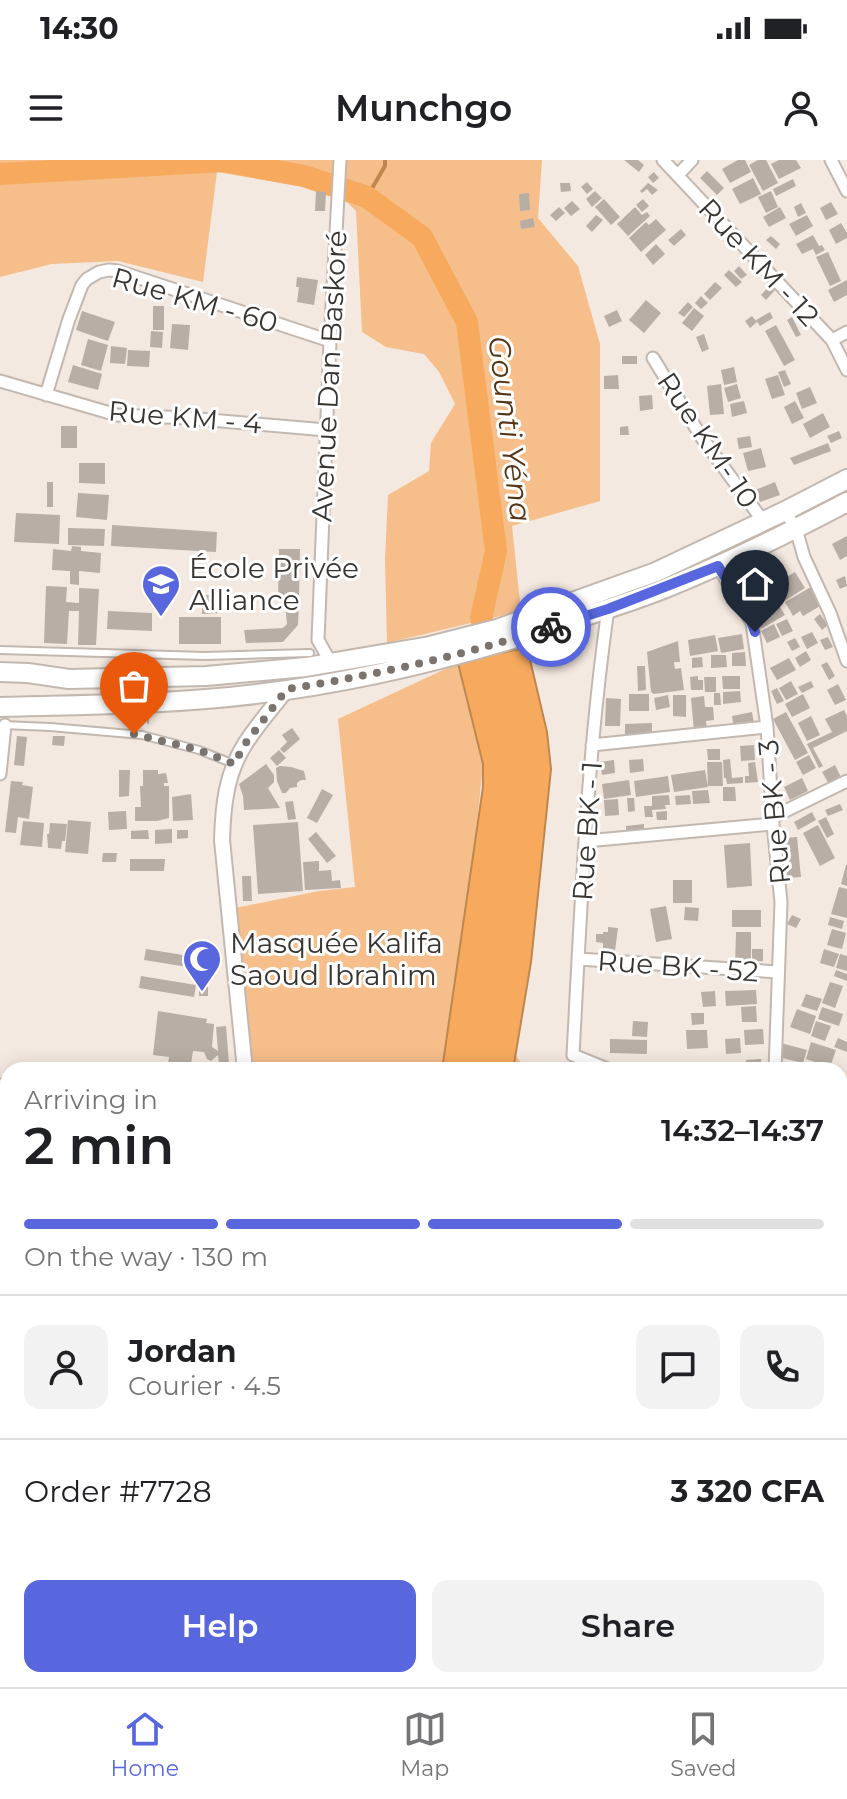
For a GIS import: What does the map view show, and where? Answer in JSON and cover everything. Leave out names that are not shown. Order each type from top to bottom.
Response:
[{"type":"main road","points":[[499,636],[656,572],[847,479]]},
{"type":"main road","points":[[0,698],[67,704],[208,699],[377,674],[499,636],[608,609],[718,566],[847,502]]},
{"type":"main road","points":[[0,679],[206,676],[308,660],[331,663],[430,646],[472,644]]},
{"type":"main road","points":[[0,672],[69,679]]},
{"type":"main road","points":[[2,719],[67,704]]},
{"type":"street","name":"Avenue Dan Baskoré","points":[[308,660],[318,640],[340,160]]},
{"type":"street","name":"Rue KM - 12","points":[[663,160],[832,340],[847,370]]},
{"type":"street","points":[[678,175],[692,160]]},
{"type":"street","points":[[831,160],[847,191]]},
{"type":"street","name":"Rue KM - 60","points":[[46,395],[82,285],[87,279],[109,270],[330,341]]},
{"type":"street","points":[[832,340],[847,332]]},
{"type":"street","name":"Rue KM- 10","points":[[653,358],[702,438],[763,521]]},
{"type":"street","name":"Rue KM - 4","points":[[0,381],[117,415],[326,430]]},
{"type":"street","points":[[785,511],[796,529],[804,557],[843,641],[847,661]]},
{"type":"street","name":"Rue BK - 3","points":[[718,566],[752,623],[767,727],[781,902],[775,1062]]},
{"type":"street","name":"Rue BK - 1","points":[[590,1062],[573,1055],[592,745],[608,609]]},
{"type":"street","points":[[318,640],[331,663]]},
{"type":"street","points":[[141,659],[143,724]]},
{"type":"street","points":[[244,1062],[222,840],[223,808],[234,764],[245,744],[287,689]]},
{"type":"street","points":[[0,774],[2,719]]},
{"type":"street","points":[[592,745],[767,727]]},
{"type":"street","points":[[586,841],[773,820],[847,781]]},
{"type":"street","name":"Rue BK - 52","points":[[578,959],[778,972]]},
{"type":"lane","points":[[0,650],[308,660]]},
{"type":"lane","points":[[2,719],[142,735],[199,750],[234,764]]},
{"type":"shaded area","points":[[0,160],[542,160],[538,218],[578,266],[600,344],[600,501],[512,526],[521,611],[387,643],[385,559],[388,495],[429,471],[431,443],[455,404],[439,372],[424,354],[386,347],[362,332],[356,211],[338,193],[217,172],[203,282],[118,261],[52,264],[0,277]]},
{"type":"shaded area","points":[[527,647],[547,732],[551,769],[531,962],[514,1062],[443,1062],[483,787],[483,764],[458,663]]},
{"type":"shaded area","points":[[458,663],[483,764],[458,962],[520,1062],[249,1062],[235,908],[355,887],[338,719]]},
{"type":"building","points":[[624,160],[638,160],[644,165],[639,172]]},
{"type":"building","points":[[738,160],[745,160],[751,172],[730,183],[722,169]]},
{"type":"building","points":[[766,160],[778,183],[763,191],[749,165]]},
{"type":"building","points":[[779,160],[796,160],[801,168],[779,179],[771,164]]},
{"type":"building","points":[[707,171],[724,188],[717,195],[700,178]]},
{"type":"building","points":[[654,172],[659,178],[653,183],[648,177]]},
{"type":"building","points":[[753,178],[761,194],[740,204],[732,189]]},
{"type":"building","points":[[793,179],[796,186],[776,196],[773,189]]},
{"type":"building","points":[[587,182],[593,189],[587,194],[581,187]]},
{"type":"building","points":[[560,183],[570,183],[571,191],[561,192]]},
{"type":"building","points":[[648,183],[658,190],[652,195],[647,189],[642,193],[640,191]]},
{"type":"building","points":[[316,191],[326,192],[325,211],[315,211]]},
{"type":"building","points":[[595,191],[602,198],[592,207],[586,199]]},
{"type":"building","points":[[771,191],[778,207],[766,213],[758,197]]},
{"type":"building","points":[[529,193],[530,210],[520,211],[519,194]]},
{"type":"building","points":[[604,199],[620,217],[611,225],[595,207]]},
{"type":"building","points":[[643,199],[649,206],[642,212],[636,205]]},
{"type":"building","points":[[572,201],[580,209],[571,216],[564,208]]},
{"type":"building","points":[[831,202],[838,214],[826,220],[820,208]]},
{"type":"building","points":[[801,203],[806,213],[798,217],[794,207]]},
{"type":"building","points":[[559,207],[565,213],[556,221],[550,215]]},
{"type":"building","points":[[635,207],[642,215],[647,212],[650,216],[628,236],[617,224]]},
{"type":"building","points":[[780,207],[786,218],[769,227],[763,217]]},
{"type":"building","points":[[596,215],[603,220],[592,232],[586,226]]},
{"type":"building","points":[[807,215],[813,226],[796,236],[789,224]]},
{"type":"building","points":[[533,218],[535,227],[521,229],[520,221]]},
{"type":"building","points":[[656,219],[666,230],[641,252],[629,238],[646,222],[649,225]]},
{"type":"building","points":[[841,223],[847,238],[836,244],[829,230]]},
{"type":"building","points":[[681,229],[686,235],[674,246],[668,240]]},
{"type":"building","points":[[813,235],[825,250],[816,255],[813,249],[802,254],[796,244]]},
{"type":"building","points":[[771,236],[780,244],[776,249],[766,240]]},
{"type":"building","points":[[656,244],[665,254],[653,265],[645,255]]},
{"type":"building","points":[[828,252],[841,281],[830,286],[816,257]]},
{"type":"building","points":[[739,266],[747,275],[741,279],[734,271]]},
{"type":"building","points":[[729,270],[742,282],[736,287],[724,275]]},
{"type":"building","points":[[297,277],[318,280],[314,305],[297,302]]},
{"type":"building","points":[[847,280],[847,295],[834,302],[828,290]]},
{"type":"building","points":[[715,282],[722,288],[710,300],[704,294]]},
{"type":"building","points":[[770,285],[775,290],[766,300],[761,295]]},
{"type":"building","points":[[701,296],[708,303],[701,309],[695,303]]},
{"type":"building","points":[[646,300],[661,313],[644,333],[629,320]]},
{"type":"building","points":[[688,302],[693,307],[684,317],[678,313]]},
{"type":"building","points":[[153,306],[164,306],[164,330],[153,330]]},
{"type":"building","points":[[694,308],[704,316],[692,331],[682,323]]},
{"type":"building","points":[[617,310],[622,321],[609,327],[604,316]]},
{"type":"building","points":[[82,311],[115,322],[108,341],[76,330]]},
{"type":"building","points":[[770,312],[773,318],[760,326],[756,320]]},
{"type":"building","points":[[752,316],[757,322],[750,328],[745,321]]},
{"type":"building","points":[[792,317],[801,335],[796,337],[787,320]]},
{"type":"building","points":[[172,324],[190,325],[188,350],[170,348]]},
{"type":"building","points":[[776,325],[795,360],[784,366],[765,331]]},
{"type":"building","points":[[151,331],[163,332],[162,348],[150,347]]},
{"type":"building","points":[[704,334],[709,349],[702,352],[696,337]]},
{"type":"building","points":[[88,339],[108,345],[101,371],[81,365]]},
{"type":"building","points":[[111,346],[127,348],[125,364],[110,363]]},
{"type":"building","points":[[128,350],[150,351],[149,367],[127,366]]},
{"type":"building","points":[[622,356],[637,356],[637,364],[622,364]]},
{"type":"building","points":[[73,365],[102,374],[98,390],[68,382]]},
{"type":"building","points":[[734,367],[737,382],[724,385],[721,370]]},
{"type":"building","points":[[785,370],[791,384],[784,387],[778,372]]},
{"type":"building","points":[[618,375],[619,389],[604,389],[604,376]]},
{"type":"building","points":[[778,375],[785,395],[772,399],[765,379]]},
{"type":"building","points":[[721,384],[724,414],[710,415],[707,386]]},
{"type":"building","points":[[737,384],[741,398],[728,402],[724,388]]},
{"type":"building","points":[[810,387],[817,403],[802,409],[796,393]]},
{"type":"building","points":[[652,395],[653,409],[640,411],[639,396]]},
{"type":"building","points":[[744,401],[747,413],[732,417],[730,404]]},
{"type":"building","points":[[795,401],[804,418],[792,424],[784,407]]},
{"type":"building","points":[[823,413],[830,427],[810,438],[803,424]]},
{"type":"building","points":[[61,426],[77,426],[77,448],[61,448]]},
{"type":"building","points":[[628,426],[629,435],[620,435],[620,427]]},
{"type":"building","points":[[839,431],[842,438],[831,443],[827,436]]},
{"type":"building","points":[[750,436],[752,447],[739,449],[737,438]]},
{"type":"building","points":[[828,443],[831,451],[794,465],[790,458]]},
{"type":"building","points":[[761,448],[766,467],[748,471],[743,453]]},
{"type":"building","points":[[79,463],[105,463],[105,484],[79,483]]},
{"type":"building","points":[[47,482],[53,482],[53,507],[47,507]]},
{"type":"building","points":[[775,482],[780,495],[760,502],[755,490]]},
{"type":"building","points":[[78,493],[109,495],[107,520],[76,517]]},
{"type":"building","points":[[16,513],[60,515],[59,544],[14,542]]},
{"type":"building","points":[[112,525],[217,532],[216,552],[111,546]]},
{"type":"building","points":[[68,528],[105,529],[104,546],[68,545]]},
{"type":"building","points":[[847,536],[847,556],[840,560],[832,544]]},
{"type":"building","points":[[72,546],[81,547],[81,551],[101,553],[100,573],[79,571],[79,585],[70,584],[70,571],[52,570],[53,549],[71,551]]},
{"type":"building","points":[[279,549],[300,549],[299,600],[278,600]]},
{"type":"building","points":[[757,557],[761,564],[736,577],[732,570]]},
{"type":"building","points":[[795,572],[805,588],[780,604],[770,587]]},
{"type":"building","points":[[845,576],[847,586],[840,589],[836,580]]},
{"type":"building","points":[[46,586],[67,587],[66,602],[79,603],[79,588],[99,589],[96,645],[78,645],[79,611],[69,611],[67,644],[44,643]]},
{"type":"building","points":[[811,587],[822,605],[803,616],[800,611],[793,616],[785,602]]},
{"type":"building","points":[[202,595],[220,595],[220,613],[202,614]]},
{"type":"building","points":[[299,602],[298,625],[283,642],[246,643],[244,630],[283,628],[287,624],[285,603]]},
{"type":"building","points":[[778,604],[785,615],[761,629],[755,618]]},
{"type":"building","points":[[108,611],[152,613],[152,631],[107,629]]},
{"type":"building","points":[[820,614],[828,625],[822,630],[814,619]]},
{"type":"building","points":[[179,617],[221,617],[221,644],[179,644]]},
{"type":"building","points":[[787,619],[793,631],[782,636],[776,624]]},
{"type":"building","points":[[774,624],[780,637],[767,643],[761,631]]},
{"type":"building","points":[[812,632],[818,643],[807,649],[801,637]]},
{"type":"building","points":[[742,634],[744,649],[721,653],[718,638]]},
{"type":"building","points":[[715,635],[718,651],[690,656],[688,640]]},
{"type":"building","points":[[828,637],[833,647],[825,650],[820,640]]},
{"type":"building","points":[[795,638],[800,647],[792,651],[787,642]]},
{"type":"building","points":[[678,641],[680,662],[674,662],[675,669],[681,668],[684,690],[654,694],[651,692],[647,652]]},
{"type":"building","points":[[806,651],[811,660],[800,667],[795,658]]},
{"type":"building","points":[[745,652],[746,666],[732,666],[732,653]]},
{"type":"building","points":[[711,655],[726,655],[727,667],[711,668]]},
{"type":"building","points":[[702,657],[703,667],[692,668],[692,658]]},
{"type":"building","points":[[789,658],[796,670],[777,680],[770,668]]},
{"type":"building","points":[[827,662],[835,676],[829,680],[821,665]]},
{"type":"building","points":[[637,666],[645,666],[646,690],[638,691]]},
{"type":"building","points":[[698,676],[698,680],[703,680],[703,690],[691,690],[690,677]]},
{"type":"building","points":[[722,676],[740,676],[740,689],[723,689]]},
{"type":"building","points":[[704,677],[716,677],[716,692],[705,692]]},
{"type":"building","points":[[791,681],[798,694],[786,700],[779,688]]},
{"type":"building","points":[[811,681],[814,687],[802,693],[798,687]]},
{"type":"building","points":[[838,684],[846,700],[835,705],[827,690]]},
{"type":"building","points":[[777,688],[784,701],[777,704],[771,691]]},
{"type":"building","points":[[740,691],[741,702],[723,704],[723,692]]},
{"type":"building","points":[[714,693],[720,693],[721,705],[714,705]]},
{"type":"building","points":[[629,694],[649,694],[649,711],[629,711]]},
{"type":"building","points":[[803,694],[810,708],[792,717],[785,704]]},
{"type":"building","points":[[668,695],[670,707],[656,710],[654,698]]},
{"type":"building","points":[[673,695],[686,695],[686,717],[673,716]]},
{"type":"building","points":[[704,696],[705,707],[713,707],[714,720],[706,721],[707,730],[694,731],[691,698]]},
{"type":"building","points":[[606,698],[621,699],[620,726],[605,726]]},
{"type":"building","points":[[844,710],[847,731],[813,748],[823,766],[819,768],[807,744],[832,732],[825,719]]},
{"type":"building","points":[[752,712],[754,724],[734,728],[732,716]]},
{"type":"building","points":[[786,712],[808,753],[795,760],[773,719]]},
{"type":"building","points":[[811,716],[820,735],[807,741],[798,723]]},
{"type":"building","points":[[652,723],[652,733],[625,735],[625,724]]},
{"type":"building","points":[[292,728],[300,739],[284,753],[280,749],[287,742],[282,735]]},
{"type":"building","points":[[17,736],[27,737],[24,766],[14,765]]},
{"type":"building","points":[[53,736],[65,736],[64,746],[52,745]]},
{"type":"building","points":[[754,745],[755,760],[741,761],[740,746]]},
{"type":"building","points":[[707,749],[720,749],[720,760],[708,760]]},
{"type":"building","points":[[279,750],[286,758],[277,766],[270,758]]},
{"type":"building","points":[[809,755],[816,768],[803,775],[796,762]]},
{"type":"building","points":[[643,759],[644,771],[630,773],[629,760]]},
{"type":"building","points":[[730,759],[732,778],[743,777],[743,783],[727,784],[723,760]]},
{"type":"building","points":[[614,760],[615,773],[602,775],[600,762]]},
{"type":"building","points":[[707,762],[722,762],[723,786],[708,786]]},
{"type":"building","points":[[755,762],[758,782],[745,783],[745,776],[749,776],[748,763]]},
{"type":"building","points":[[266,764],[274,775],[274,782],[268,788],[280,808],[244,810],[239,784]]},
{"type":"building","points":[[835,765],[841,777],[829,784],[822,772]]},
{"type":"building","points":[[280,766],[304,771],[306,780],[282,793],[276,768]]},
{"type":"building","points":[[119,770],[130,770],[129,796],[119,797]]},
{"type":"building","points":[[143,770],[166,773],[168,783],[164,786],[169,786],[169,818],[135,821],[135,807],[141,807]]},
{"type":"building","points":[[705,770],[708,787],[674,792],[671,775]]},
{"type":"building","points":[[668,776],[670,792],[636,797],[634,781]]},
{"type":"building","points":[[802,778],[808,791],[790,800],[784,787]]},
{"type":"building","points":[[629,780],[631,795],[604,799],[602,784]]},
{"type":"building","points":[[11,781],[33,787],[29,819],[18,817],[16,833],[5,832]]},
{"type":"building","points":[[723,787],[735,787],[736,801],[723,801]]},
{"type":"building","points":[[322,789],[333,795],[317,823],[307,818]]},
{"type":"building","points":[[708,790],[710,803],[693,804],[692,791]]},
{"type":"building","points":[[191,794],[193,820],[173,821],[172,797]]},
{"type":"building","points":[[669,795],[670,805],[665,805],[666,809],[652,810],[653,817],[645,817],[644,806],[652,806],[652,796]]},
{"type":"building","points":[[690,795],[691,804],[676,805],[675,796]]},
{"type":"building","points":[[627,798],[634,798],[635,811],[628,812]]},
{"type":"building","points":[[618,799],[619,815],[605,816],[604,800]]},
{"type":"building","points":[[293,801],[296,819],[288,820],[285,802]]},
{"type":"building","points":[[840,804],[843,810],[828,816],[825,810]]},
{"type":"building","points":[[126,811],[127,829],[109,830],[108,812]]},
{"type":"building","points":[[667,811],[667,820],[657,820],[656,812]]},
{"type":"building","points":[[812,812],[816,820],[798,830],[794,822]]},
{"type":"building","points":[[826,817],[834,834],[827,838],[818,821]]},
{"type":"building","points":[[68,820],[91,822],[88,854],[65,852]]},
{"type":"building","points":[[23,821],[44,823],[42,847],[20,845]]},
{"type":"building","points":[[298,822],[303,891],[258,894],[253,825]]},
{"type":"building","points":[[50,823],[67,824],[61,849],[48,848]]},
{"type":"building","points":[[644,824],[644,831],[626,833],[626,826]]},
{"type":"building","points":[[818,825],[835,858],[820,866],[803,833]]},
{"type":"building","points":[[172,829],[172,843],[155,844],[155,830]]},
{"type":"building","points":[[148,830],[149,839],[131,839],[131,831]]},
{"type":"building","points":[[177,830],[188,830],[188,838],[177,839]]},
{"type":"building","points":[[316,832],[336,856],[327,863],[308,839]]},
{"type":"building","points":[[797,837],[801,877],[787,878],[783,838]]},
{"type":"building","points":[[750,843],[752,886],[727,888],[724,845]]},
{"type":"building","points":[[103,853],[117,853],[116,862],[102,862]]},
{"type":"building","points":[[130,859],[165,859],[164,871],[130,871]]},
{"type":"building","points":[[319,861],[319,871],[331,870],[332,881],[340,880],[341,888],[305,890],[303,862]]},
{"type":"building","points":[[847,865],[847,886],[841,884]]},
{"type":"building","points":[[242,876],[251,876],[252,901],[243,901]]},
{"type":"building","points":[[673,880],[692,880],[692,903],[673,903]]},
{"type":"building","points":[[839,887],[847,889],[847,918],[831,914]]},
{"type":"building","points":[[666,906],[672,939],[656,942],[650,909]]},
{"type":"building","points":[[685,907],[699,908],[698,921],[684,920]]},
{"type":"building","points":[[732,910],[761,910],[761,927],[732,927]]},
{"type":"building","points":[[792,915],[801,919],[796,928],[787,924]]},
{"type":"building","points":[[830,917],[844,921],[842,929],[828,925]]},
{"type":"building","points":[[608,927],[618,928],[615,951],[603,950],[603,943],[596,942],[596,934],[608,932]]},
{"type":"building","points":[[832,929],[846,933],[842,949],[827,945]]},
{"type":"building","points":[[736,932],[751,932],[751,966],[735,966]]},
{"type":"building","points":[[146,949],[201,958],[200,969],[144,960]]},
{"type":"building","points":[[752,949],[763,949],[763,961],[752,962]]},
{"type":"building","points":[[824,949],[839,954],[834,967],[820,963]]},
{"type":"building","points":[[840,954],[847,956],[847,971],[836,968]]},
{"type":"building","points":[[836,970],[847,974],[847,981],[834,976]]},
{"type":"building","points":[[141,976],[196,985],[194,997],[139,988]]},
{"type":"building","points":[[830,982],[843,986],[835,1008],[822,1003]]},
{"type":"building","points":[[199,983],[208,983],[208,996],[199,996]]},
{"type":"building","points":[[756,990],[757,1004],[726,1006],[725,991]]},
{"type":"building","points":[[715,991],[716,1006],[703,1007],[701,992]]},
{"type":"building","points":[[806,994],[822,999],[817,1011],[801,1006]]},
{"type":"building","points":[[756,1006],[757,1022],[742,1022],[741,1007]]},
{"type":"building","points":[[822,1007],[843,1014],[839,1026],[818,1019]]},
{"type":"building","points":[[797,1009],[816,1016],[810,1034],[790,1027]]},
{"type":"building","points":[[158,1011],[207,1019],[206,1023],[214,1024],[212,1047],[218,1051],[216,1027],[226,1026],[229,1062],[219,1062],[218,1055],[211,1061],[204,1052],[193,1051],[191,1062],[168,1062],[169,1057],[153,1055]]},
{"type":"building","points":[[691,1013],[704,1013],[704,1024],[692,1025]]},
{"type":"building","points":[[633,1021],[648,1022],[647,1037],[632,1036]]},
{"type":"building","points":[[816,1021],[831,1026],[825,1041],[811,1036]]},
{"type":"building","points":[[763,1029],[764,1044],[745,1045],[744,1030]]},
{"type":"building","points":[[686,1030],[707,1030],[708,1048],[687,1049]]},
{"type":"building","points":[[740,1038],[741,1053],[726,1054],[725,1039]]},
{"type":"building","points":[[838,1038],[847,1042],[847,1052],[834,1047]]},
{"type":"building","points":[[610,1039],[647,1040],[647,1054],[610,1053]]},
{"type":"building","points":[[811,1042],[836,1050],[832,1062],[806,1059]]},
{"type":"building","points":[[781,1043],[807,1050],[803,1062],[778,1057]]},
{"type":"waterway","points":[[367,197],[385,166],[385,160]]},
{"type":"waterway","name":"Gounti Yéna","points":[[0,174],[223,161],[304,176],[367,197],[422,237],[467,322],[496,551],[481,618],[492,652]]},
{"type":"way so far","points":[[134,734],[199,750],[234,764],[245,744],[287,689],[432,662],[551,627]]},
{"type":"place","name":"École Privée Alliance","points":[[161,618]]},
{"type":"place","name":"Masquée Kalifa Saoud Ibrahim","points":[[202,993]]},
{"type":"route","points":[[551,627],[608,609],[718,566],[749,616],[755,632]]}]
